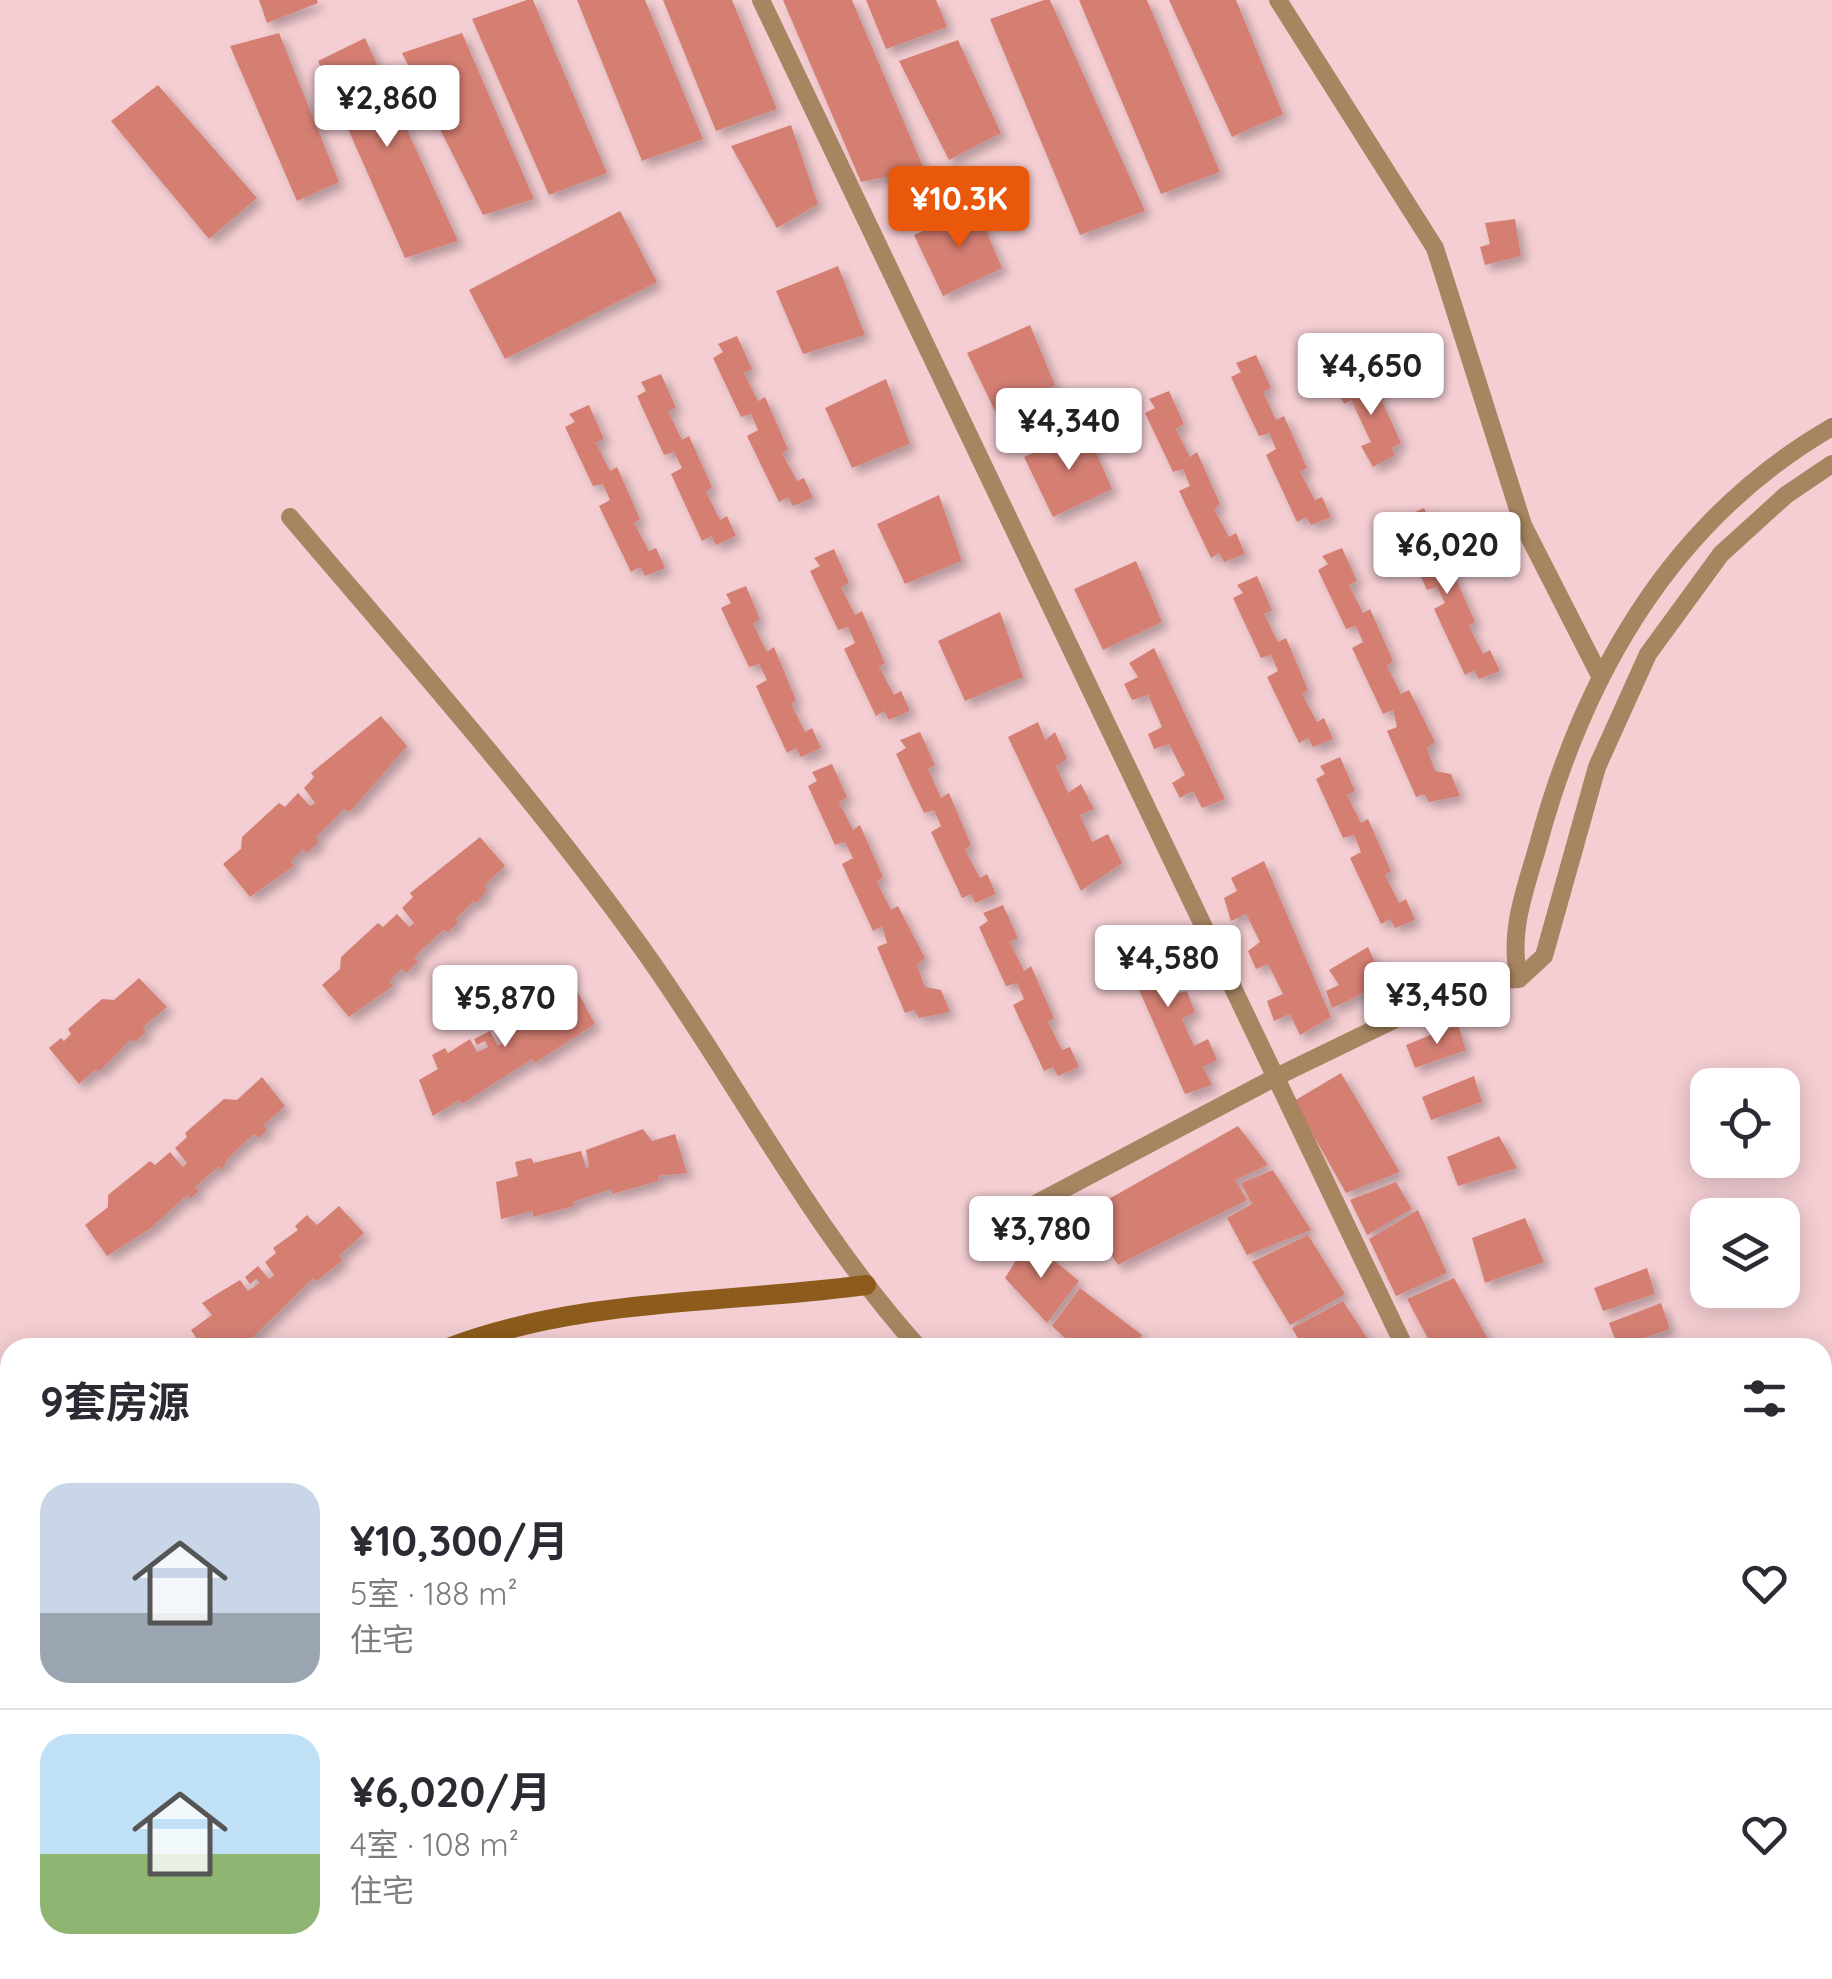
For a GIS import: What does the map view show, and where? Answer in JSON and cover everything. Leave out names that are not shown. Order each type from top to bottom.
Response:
[{"type":"street","points":[[762,0],[1401,1338]]},
{"type":"street","points":[[1278,0],[1436,248],[1522,525],[1600,676]]},
{"type":"street","points":[[1519,979],[1512,948],[1566,756],[1600,676],[1642,601],[1698,532],[1766,469],[1832,427]]},
{"type":"street","points":[[1022,1211],[1276,1077],[1474,982],[1519,979],[1544,956],[1597,767],[1656,642],[1721,554],[1786,496],[1832,464]]},
{"type":"street","points":[[290,517],[462,719],[592,880],[677,998],[779,1162],[866,1285],[911,1338]]},
{"type":"street","points":[[481,1338],[534,1322],[608,1309],[866,1285]]},
{"type":"building","points":[[259,0],[317,0],[318,3],[267,23]]},
{"type":"building","points":[[533,0],[607,173],[549,195],[472,19]]},
{"type":"building","points":[[577,0],[645,0],[703,139],[642,161]]},
{"type":"building","points":[[663,0],[732,0],[777,109],[716,131]]},
{"type":"building","points":[[783,0],[852,0],[924,169],[861,182]]},
{"type":"building","points":[[866,0],[936,0],[947,27],[886,49]]},
{"type":"building","points":[[1050,0],[1145,211],[1080,235],[990,19]]},
{"type":"building","points":[[1079,0],[1147,0],[1220,172],[1161,194]]},
{"type":"building","points":[[1169,0],[1236,0],[1283,114],[1232,137]]},
{"type":"building","points":[[279,33],[339,182],[297,201],[230,46]]},
{"type":"building","points":[[462,33],[534,199],[483,215],[402,53]]},
{"type":"building","points":[[365,38],[458,241],[405,258],[318,61]]},
{"type":"building","points":[[958,40],[1001,133],[949,160],[899,61]]},
{"type":"building","points":[[158,85],[257,198],[209,239],[111,121]]},
{"type":"building","points":[[791,125],[818,204],[777,228],[731,146]]},
{"type":"building","points":[[976,207],[1002,268],[943,296],[914,235]]},
{"type":"building","points":[[620,211],[657,282],[505,359],[469,290]]},
{"type":"building","points":[[1515,219],[1521,256],[1485,265],[1480,247],[1490,244],[1485,223]]},
{"type":"building","points":[[838,266],[865,335],[803,354],[776,291]]},
{"type":"building","points":[[1030,325],[1055,385],[996,413],[967,353]]},
{"type":"building","points":[[737,336],[752,369],[744,373],[758,401],[765,397],[788,449],[782,453],[797,481],[804,478],[813,498],[793,506],[788,497],[779,502],[747,436],[758,430],[751,414],[741,417],[713,358],[723,352],[718,344]]},
{"type":"building","points":[[1256,355],[1271,388],[1263,392],[1276,420],[1284,416],[1307,468],[1300,472],[1315,500],[1322,497],[1331,517],[1311,525],[1306,517],[1297,522],[1266,455],[1276,449],[1269,433],[1259,436],[1231,377],[1241,372],[1236,363]]},
{"type":"building","points":[[661,374],[676,408],[668,411],[682,440],[689,436],[712,487],[706,492],[720,520],[727,516],[736,536],[716,545],[711,536],[702,541],[671,474],[682,468],[674,452],[664,455],[637,396],[646,391],[641,382]]},
{"type":"building","points":[[1356,375],[1360,383],[1371,377],[1401,443],[1392,448],[1395,455],[1373,467],[1361,446],[1371,442],[1351,400],[1344,404],[1336,385]]},
{"type":"building","points":[[886,379],[910,444],[852,468],[825,408]]},
{"type":"building","points":[[1169,391],[1184,424],[1176,429],[1190,457],[1197,452],[1220,504],[1214,509],[1229,537],[1236,533],[1245,554],[1224,562],[1219,553],[1211,558],[1179,491],[1190,486],[1183,469],[1173,472],[1145,413],[1155,408],[1149,399]]},
{"type":"building","points":[[589,405],[604,439],[596,443],[610,471],[617,467],[640,519],[634,523],[649,551],[656,548],[665,568],[645,576],[640,567],[631,572],[599,506],[610,500],[603,484],[593,486],[565,427],[575,422],[569,414]]},
{"type":"building","points":[[1086,429],[1112,489],[1053,517],[1024,457]]},
{"type":"building","points":[[939,495],[962,561],[905,584],[877,524]]},
{"type":"building","points":[[1424,508],[1439,542],[1431,546],[1445,574],[1452,570],[1475,622],[1469,626],[1483,654],[1490,650],[1500,671],[1479,679],[1474,670],[1465,675],[1434,609],[1445,603],[1437,587],[1427,590],[1400,530],[1409,525],[1404,517]]},
{"type":"building","points":[[1342,548],[1357,581],[1349,585],[1363,613],[1370,609],[1393,661],[1387,666],[1401,694],[1409,690],[1435,742],[1427,748],[1435,771],[1451,774],[1460,796],[1429,802],[1424,794],[1416,797],[1387,731],[1397,727],[1393,710],[1383,714],[1352,648],[1363,642],[1356,626],[1346,629],[1318,570],[1328,564],[1322,556]]},
{"type":"building","points":[[834,549],[849,583],[841,587],[855,615],[862,611],[885,663],[879,667],[894,695],[901,691],[910,711],[889,720],[884,711],[876,716],[844,649],[855,643],[848,627],[838,630],[810,571],[820,566],[814,558]]},
{"type":"building","points":[[1136,561],[1162,622],[1103,650],[1074,589]]},
{"type":"building","points":[[1257,576],[1272,610],[1264,614],[1278,642],[1286,638],[1308,690],[1302,694],[1317,722],[1324,718],[1333,739],[1313,747],[1308,738],[1299,743],[1267,677],[1278,671],[1271,655],[1261,658],[1233,598],[1243,593],[1237,585]]},
{"type":"building","points":[[746,586],[760,619],[753,624],[767,652],[774,647],[796,700],[791,704],[805,732],[812,728],[821,748],[801,757],[796,748],[787,753],[756,686],[767,680],[759,664],[749,667],[721,608],[731,603],[726,594]]},
{"type":"building","points":[[1000,612],[1023,677],[965,701],[938,641]]},
{"type":"building","points":[[1154,648],[1225,799],[1202,808],[1193,791],[1180,798],[1172,783],[1185,775],[1169,744],[1154,749],[1148,734],[1162,727],[1148,695],[1132,700],[1124,684],[1138,677],[1129,663]]},
{"type":"building","points":[[381,716],[407,746],[350,812],[344,809],[316,837],[319,842],[307,853],[303,849],[291,861],[294,866],[250,897],[223,864],[241,849],[242,837],[279,803],[285,807],[298,793],[310,806],[315,803],[304,788],[314,777],[311,773]]},
{"type":"building","points":[[1038,722],[1045,740],[1055,732],[1067,759],[1056,766],[1068,793],[1081,784],[1094,809],[1080,815],[1092,842],[1108,834],[1122,863],[1081,891],[1008,737]]},
{"type":"building","points":[[920,732],[935,765],[928,769],[941,798],[949,793],[971,845],[965,850],[980,878],[987,874],[996,894],[975,903],[971,894],[962,898],[931,832],[941,826],[934,810],[924,813],[896,754],[906,748],[900,740]]},
{"type":"building","points":[[1340,757],[1355,791],[1347,795],[1361,823],[1368,819],[1391,871],[1385,875],[1399,903],[1406,899],[1415,920],[1395,928],[1390,919],[1381,924],[1350,858],[1361,852],[1354,835],[1343,838],[1316,779],[1325,774],[1320,766]]},
{"type":"building","points":[[832,764],[847,797],[839,802],[853,830],[860,825],[883,877],[877,882],[891,910],[898,906],[925,958],[917,965],[925,987],[941,990],[950,1012],[919,1018],[914,1010],[905,1013],[877,947],[887,943],[882,926],[873,931],[842,864],[853,858],[845,842],[835,845],[808,786],[817,781],[812,772]]},
{"type":"building","points":[[480,837],[505,866],[484,886],[487,890],[477,903],[473,901],[456,919],[458,923],[448,932],[443,930],[414,957],[418,962],[406,973],[401,969],[389,981],[393,986],[349,1017],[322,985],[340,969],[341,957],[378,923],[383,927],[397,914],[409,927],[414,923],[402,908],[413,897],[410,893]]},
{"type":"building","points":[[1264,861],[1331,1017],[1300,1035],[1290,1014],[1274,1021],[1267,1001],[1283,994],[1268,964],[1256,969],[1248,951],[1260,942],[1246,914],[1231,921],[1224,898],[1237,891],[1231,878]]},
{"type":"building","points":[[1003,905],[1018,938],[1010,942],[1024,971],[1031,966],[1054,1018],[1048,1022],[1062,1050],[1070,1047],[1079,1067],[1058,1076],[1053,1067],[1044,1071],[1013,1005],[1024,999],[1017,983],[1006,986],[979,927],[988,921],[983,913]]},
{"type":"building","points":[[1145,930],[1153,948],[1167,942],[1176,962],[1161,967],[1174,994],[1187,991],[1195,1012],[1182,1019],[1194,1046],[1208,1039],[1217,1060],[1203,1067],[1212,1085],[1185,1094],[1118,942]]},
{"type":"building","points":[[1368,947],[1385,983],[1332,1008],[1326,991],[1339,985],[1329,970]]},
{"type":"building","points":[[139,978],[167,1007],[143,1027],[146,1032],[135,1042],[131,1039],[99,1072],[96,1069],[79,1084],[49,1048],[61,1038],[64,1041],[71,1034],[68,1029],[102,999],[114,1000]]},
{"type":"building","points":[[576,989],[595,1024],[535,1063],[532,1059],[462,1104],[459,1100],[433,1116],[419,1080],[438,1069],[432,1055],[445,1048],[448,1053],[470,1039],[477,1052],[488,1047],[485,1041],[477,1045],[474,1039],[490,1031],[498,1046],[503,1042],[496,1028],[531,1006],[528,1001],[541,993],[549,1003]]},
{"type":"building","points":[[1458,1024],[1466,1050],[1415,1068],[1406,1045]]},
{"type":"building","points":[[1341,1073],[1400,1172],[1346,1193],[1294,1101]]},
{"type":"building","points":[[1474,1076],[1482,1102],[1431,1120],[1422,1097]]},
{"type":"building","points":[[262,1077],[285,1106],[264,1125],[267,1130],[259,1138],[254,1134],[228,1158],[222,1170],[218,1167],[195,1187],[199,1191],[190,1199],[187,1195],[151,1228],[107,1256],[85,1225],[108,1207],[108,1195],[150,1161],[155,1165],[170,1152],[183,1167],[187,1163],[175,1148],[187,1137],[185,1133],[224,1099],[237,1100]]},
{"type":"building","points":[[1238,1126],[1268,1165],[1235,1180],[1247,1200],[1118,1265],[1084,1213]]},
{"type":"building","points":[[643,1129],[652,1141],[675,1134],[687,1173],[658,1176],[659,1181],[612,1194],[611,1189],[573,1202],[574,1206],[533,1217],[533,1211],[501,1219],[496,1182],[518,1176],[515,1162],[531,1158],[534,1163],[581,1151],[586,1168],[586,1150]]},
{"type":"building","points":[[1499,1136],[1517,1168],[1458,1186],[1447,1157]]},
{"type":"building","points":[[1273,1170],[1311,1230],[1247,1255],[1227,1218],[1252,1204],[1241,1183]]},
{"type":"building","points":[[1396,1182],[1412,1209],[1367,1235],[1350,1200]]},
{"type":"building","points":[[339,1206],[364,1233],[339,1256],[343,1260],[317,1281],[313,1278],[252,1338],[196,1338],[191,1330],[212,1315],[202,1303],[240,1280],[248,1291],[260,1283],[256,1279],[250,1284],[245,1277],[258,1266],[269,1279],[274,1275],[265,1262],[276,1253],[273,1248],[298,1230],[295,1226],[307,1215],[317,1225]]},
{"type":"building","points":[[1418,1210],[1447,1273],[1396,1296],[1369,1239]]},
{"type":"building","points":[[1525,1218],[1544,1262],[1485,1283],[1472,1238]]},
{"type":"building","points":[[1308,1235],[1345,1294],[1290,1325],[1252,1262]]},
{"type":"building","points":[[1029,1240],[1079,1281],[1047,1323],[1005,1278]]},
{"type":"building","points":[[1647,1268],[1655,1294],[1603,1311],[1594,1288]]},
{"type":"building","points":[[1454,1278],[1487,1338],[1428,1338],[1407,1299]]},
{"type":"building","points":[[1080,1288],[1142,1335],[1065,1338],[1052,1326]]},
{"type":"building","points":[[1343,1301],[1367,1338],[1298,1338],[1292,1328]]},
{"type":"building","points":[[1661,1303],[1670,1329],[1644,1338],[1615,1338],[1609,1323]]}]
